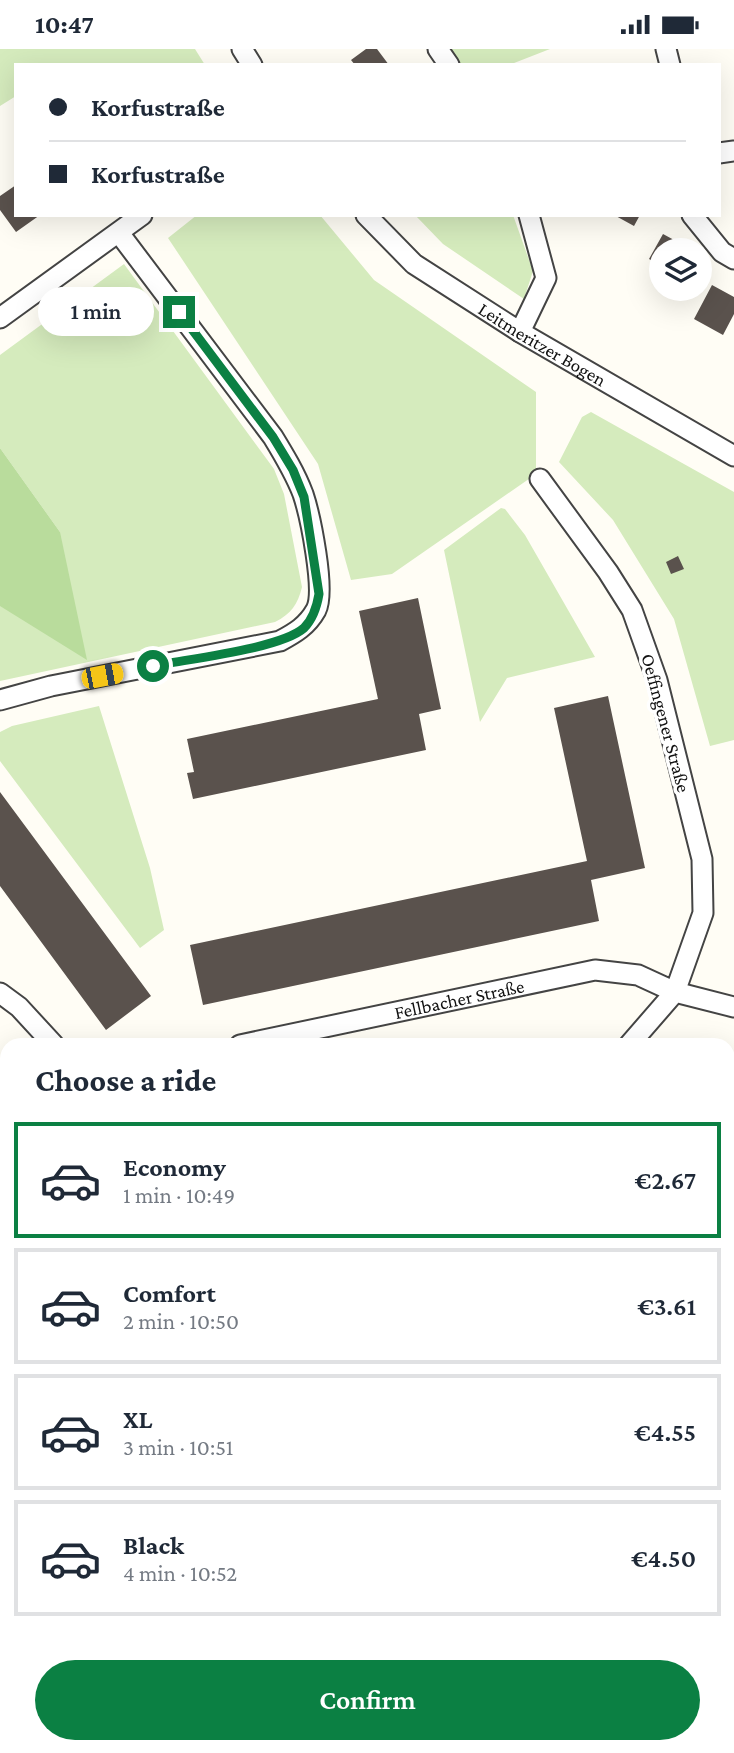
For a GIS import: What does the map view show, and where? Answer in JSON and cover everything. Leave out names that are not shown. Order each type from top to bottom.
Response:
[{"type":"street","points":[[0,318],[139,217]]},
{"type":"street","name":"Leitmeritzer Bogen","points":[[368,217],[414,264],[520,332],[734,456]]},
{"type":"street","points":[[520,332],[546,278],[529,217]]},
{"type":"street","points":[[694,217],[722,252],[734,259]]},
{"type":"street","points":[[0,700],[51,686],[280,641],[304,628],[317,608],[319,583],[304,497],[293,470],[273,437],[119,233]]},
{"type":"street","name":"Oeffingener Straße","points":[[540,479],[608,572],[632,610],[657,680],[702,859],[703,913],[675,992]]},
{"type":"street","name":"Fellbacher Straße","points":[[273,1038],[595,970],[638,975],[675,992],[734,1007]]},
{"type":"street","points":[[635,1038],[675,992]]},
{"type":"street","points":[[0,993],[19,1007],[48,1038]]},
{"type":"green space","points":[[0,49],[195,49],[204,63],[14,63],[14,97],[0,106]]},
{"type":"green space","points":[[449,49],[550,49],[514,63],[460,63]]},
{"type":"green space","points":[[194,217],[322,217],[374,280],[536,392],[536,474],[392,574],[351,580],[318,464],[168,238]]},
{"type":"green space","points":[[417,217],[514,217],[533,271],[524,299],[443,244]]},
{"type":"green space","points":[[124,264],[274,469],[284,494],[302,587],[290,612],[275,622],[0,681],[0,606],[60,532],[0,448],[0,355]]},
{"type":"green space","points":[[591,412],[734,492],[734,740],[710,746],[674,619],[613,520],[559,462],[582,417]]},
{"type":"green space","points":[[0,448],[60,532],[87,660],[0,606]]},
{"type":"green space","points":[[501,508],[505,509],[525,535],[595,657],[507,678],[480,722],[444,550]]},
{"type":"green space","points":[[99,706],[150,868],[164,930],[140,948],[0,761],[0,732],[12,726]]},
{"type":"building","points":[[366,49],[377,49],[388,63],[353,63],[351,60]]},
{"type":"building","points":[[14,186],[14,217],[37,217],[16,232],[0,210],[0,196]]},
{"type":"building","points":[[618,217],[639,217],[634,226]]},
{"type":"building","points":[[712,285],[734,297],[734,314],[723,335],[694,319],[704,301],[712,301]]},
{"type":"building","points":[[678,556],[684,569],[671,574],[666,562]]},
{"type":"building","points":[[418,598],[441,709],[419,714],[426,750],[193,799],[187,773],[194,772],[187,739],[378,699],[359,611]]},
{"type":"building","points":[[608,696],[645,868],[591,880],[599,921],[203,1005],[190,945],[587,861],[554,708]]},
{"type":"building","points":[[0,792],[151,996],[106,1030],[0,886]]},
{"type":"route","points":[[153,666],[280,641],[304,628],[317,608],[319,594],[304,497],[293,470],[273,437],[179,312]]}]
